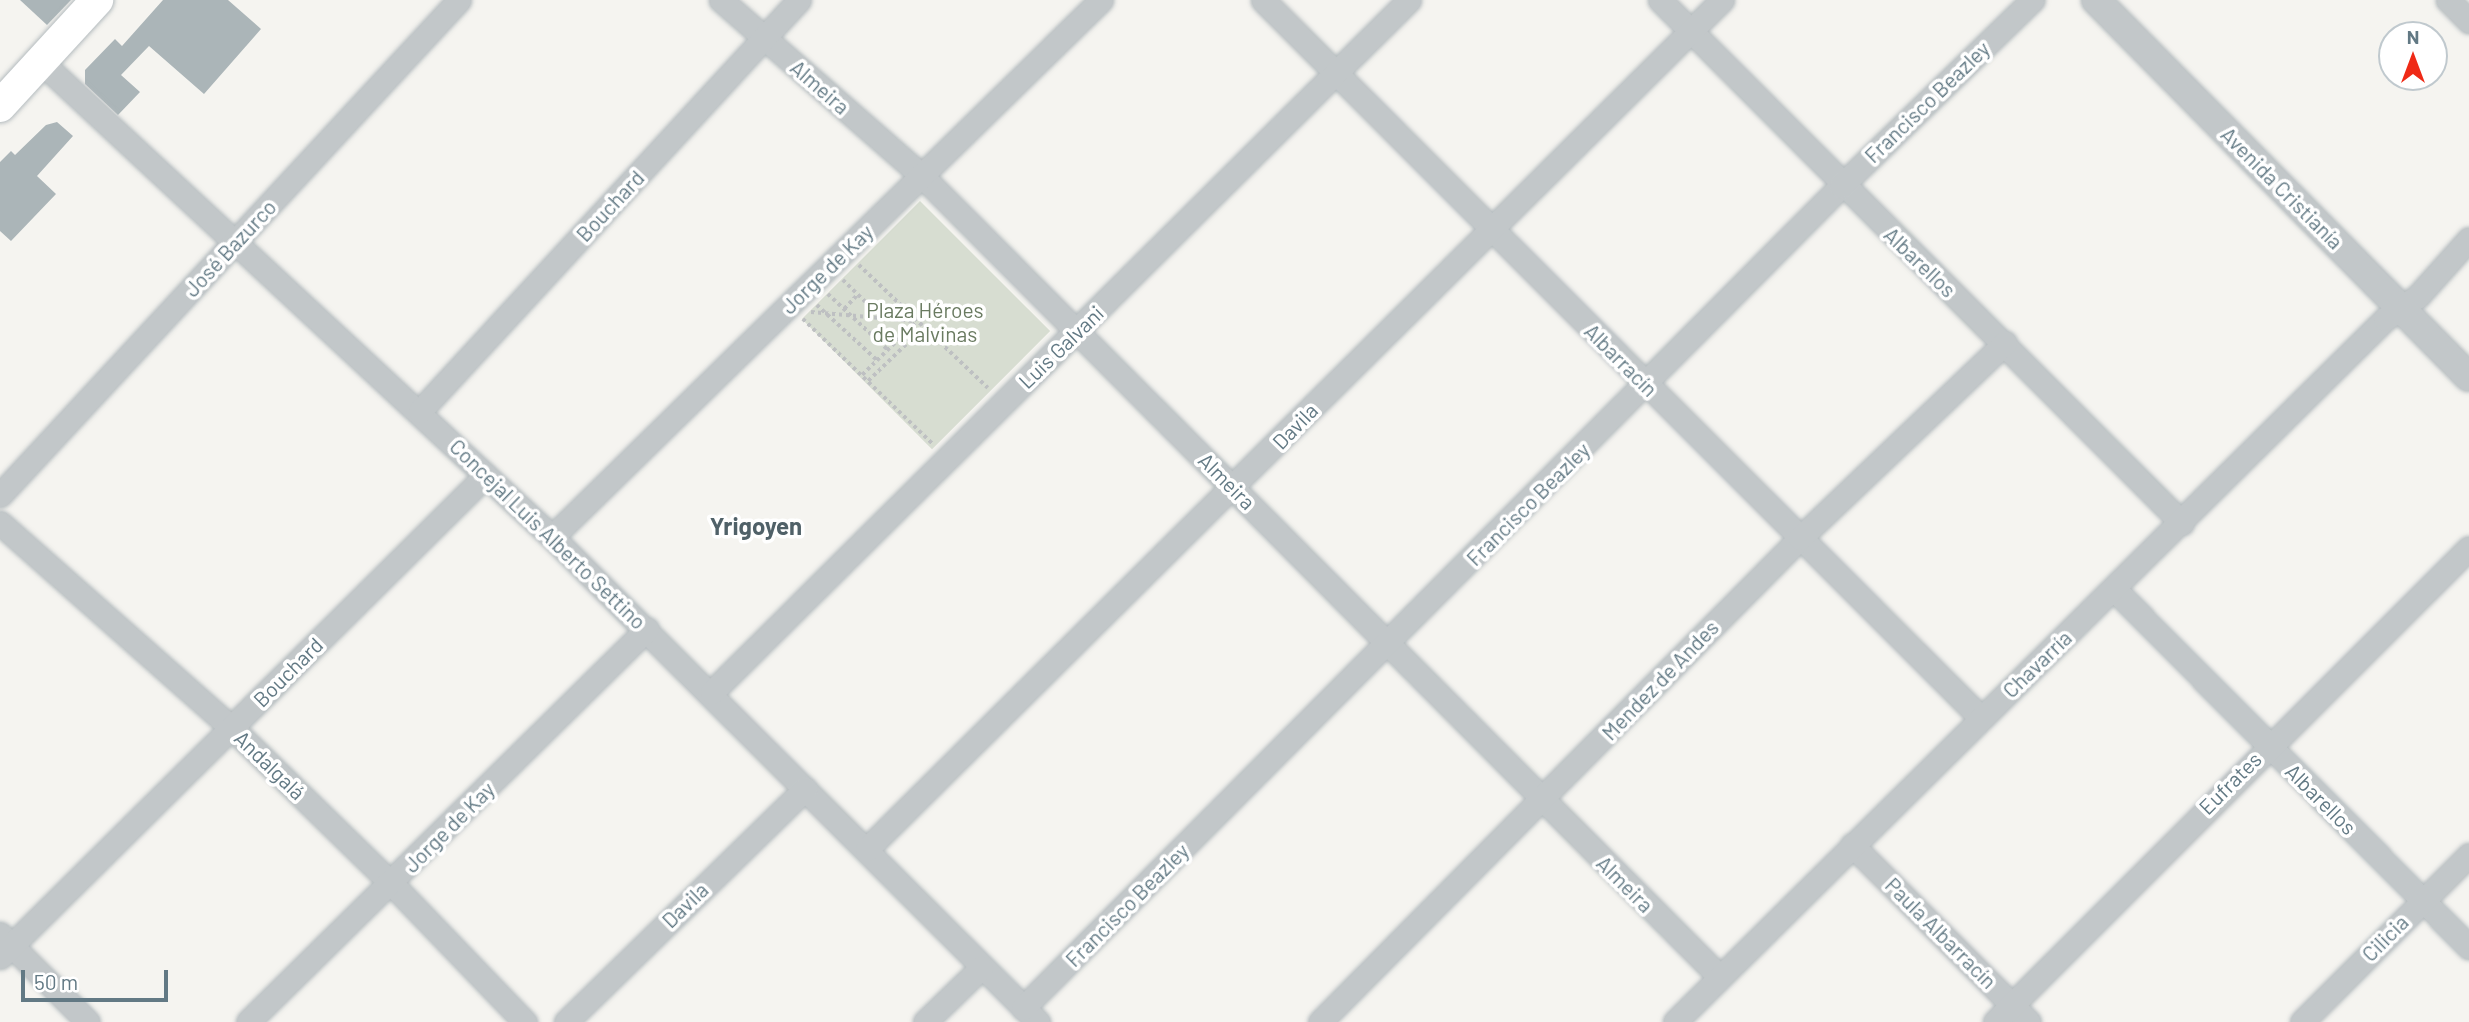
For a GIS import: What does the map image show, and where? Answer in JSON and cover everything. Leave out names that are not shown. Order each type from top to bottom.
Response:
[{"type":"main road","points":[[0,106],[97,0]]},
{"type":"street","name":"José Bazurco","points":[[0,495],[459,0]]},
{"type":"street","name":"Almeira","points":[[722,0],[922,176],[1388,644],[1541,802],[1719,976]]},
{"type":"street","name":"Bouchard","points":[[420,411],[799,0]]},
{"type":"street","name":"Jorge de Kay","points":[[552,537],[1101,0]]},
{"type":"street","name":"Albarracín","points":[[1263,0],[1489,229],[1980,717]]},
{"type":"street","name":"Luis Galvani","points":[[712,692],[1409,0]]},
{"type":"street","name":"Albarellos","points":[[1660,0],[1841,186],[2005,343],[2182,523]]},
{"type":"street","name":"Davila","points":[[867,849],[1234,489],[1489,229],[1722,0]]},
{"type":"street","name":"Francisco Beazley","points":[[1030,1015],[1388,644],[1841,186],[2032,0]]},
{"type":"street","points":[[2448,0],[2469,21]]},
{"type":"street","name":"Avenida Cristianía","points":[[2098,1],[2469,377]]},
{"type":"street","name":"Concejal Luis Alberto Settino","points":[[41,62],[238,240],[552,537],[712,692],[804,789],[867,849],[1030,1015]]},
{"type":"street","name":"Chavarría","points":[[1675,1022],[1980,717],[2115,590],[2401,307],[2418,296],[2469,239]]},
{"type":"street","name":"Mendez de Andes","points":[[1321,1022],[1800,538],[2005,343]]},
{"type":"street","name":"Bouchard","points":[[4,945],[232,729],[486,475]]},
{"type":"street","name":"Andalgalá","points":[[0,523],[232,729],[392,884],[525,1022]]},
{"type":"street","name":"Eufrates","points":[[1995,1022],[2268,745],[2469,548]]},
{"type":"street","name":"Albarellos","points":[[2115,590],[2469,947]]},
{"type":"street","name":"Jorge de Kay","points":[[248,1022],[392,884],[647,629]]},
{"type":"street","name":"Davila","points":[[566,1022],[804,789]]},
{"type":"street","name":"Paula Albarracín","points":[[1852,845],[2029,1022]]},
{"type":"street","name":"Cilicia","points":[[2302,1022],[2469,855]]},
{"type":"street","points":[[4,945],[88,1022]]},
{"type":"street","points":[[925,1022],[981,968]]},
{"type":"path","points":[[812,285],[857,295],[881,318]]},
{"type":"path","points":[[812,285],[844,309],[888,349]]},
{"type":"path","points":[[812,285],[825,313],[877,360]]},
{"type":"path","points":[[812,285],[825,313]]},
{"type":"path","points":[[812,285],[917,321],[1003,403]]},
{"type":"path","points":[[812,285],[862,375],[947,457]]},
{"type":"path","points":[[844,309],[857,295]]},
{"type":"path","points":[[825,313],[917,321]]},
{"type":"path","points":[[862,375],[917,321]]},
{"type":"path","points":[[868,382],[924,327]]},
{"type":"green space","name":"Plaza Héroes de Malvinas","points":[[920,201],[1050,331],[932,449],[802,319]]},
{"type":"building","points":[[20,0],[71,0],[47,25]]},
{"type":"building","points":[[163,0],[228,0],[261,29],[204,94],[149,46],[121,75],[140,92],[118,115],[85,84],[85,70],[115,39],[122,46]]},
{"type":"building","points":[[57,122],[73,136],[37,176],[56,194],[11,241],[0,231],[0,162],[11,151],[15,155],[46,125]]},
{"type":"district","name":"Yrigoyen","points":[[756,526]]}]
